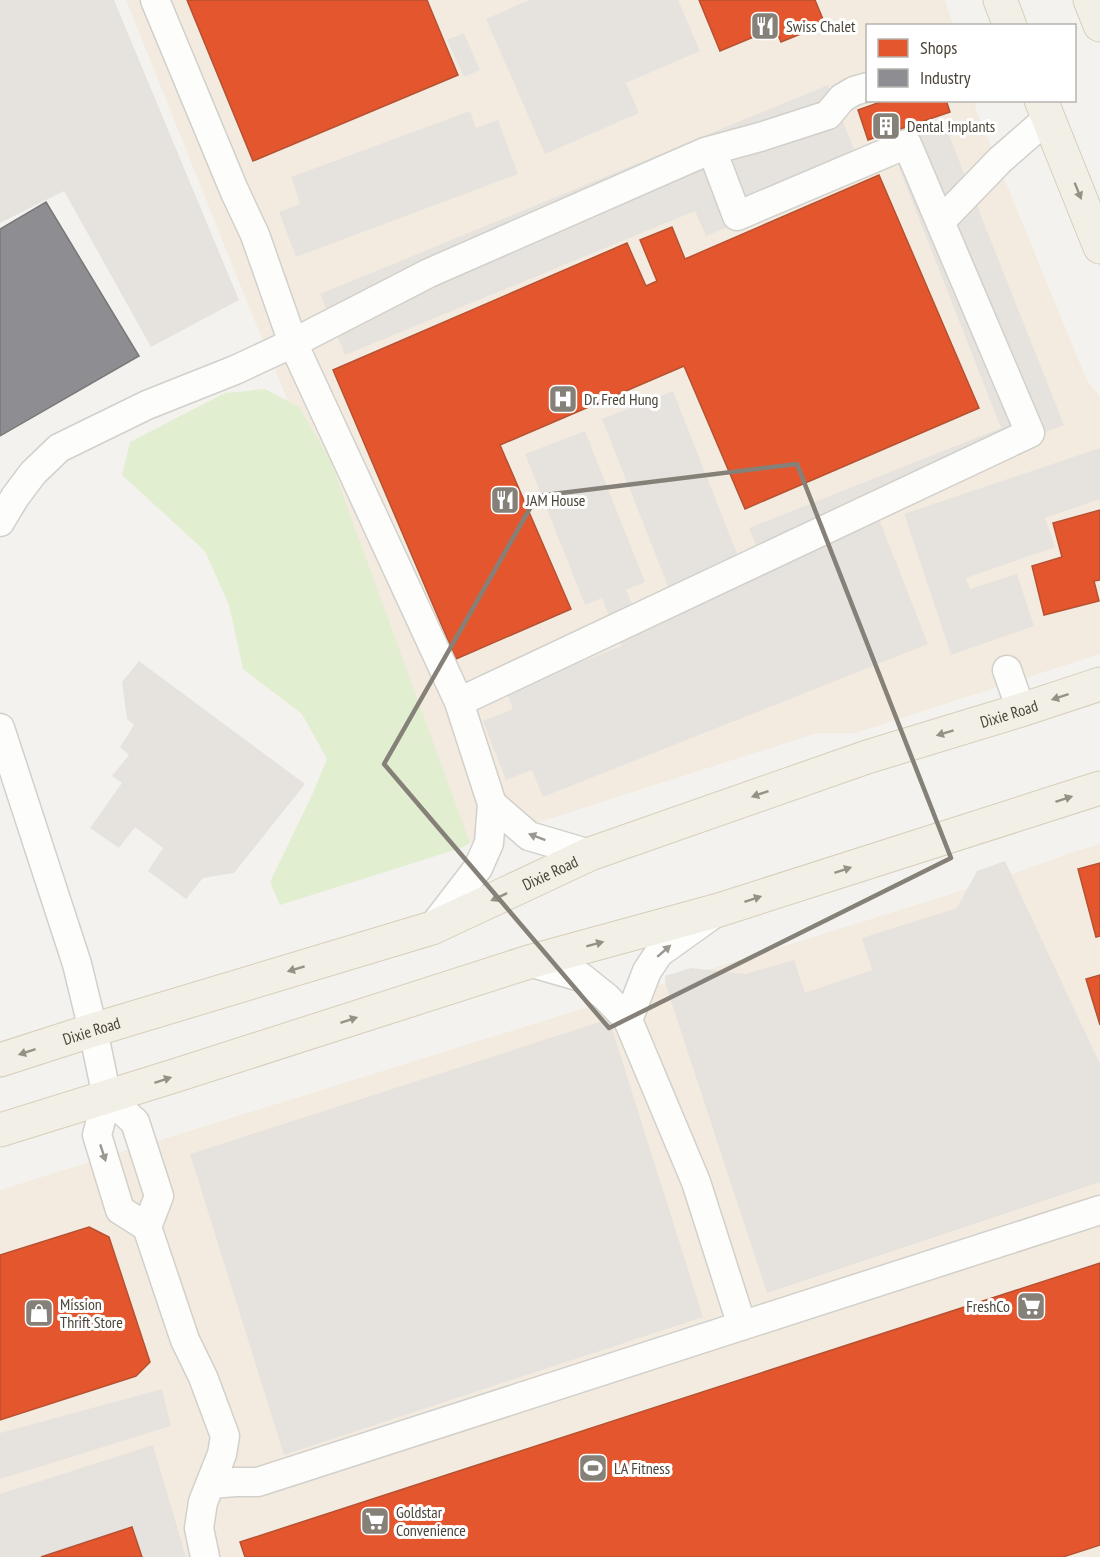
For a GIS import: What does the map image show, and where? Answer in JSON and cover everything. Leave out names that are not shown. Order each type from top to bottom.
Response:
[{"type":"main road","points":[[1000,0],[1009,24]]},
{"type":"main road","points":[[1090,0],[1100,25]]},
{"type":"main road","points":[[1045,109],[1100,247]]},
{"type":"main road","name":"Dixie Road","points":[[0,1060],[432,928],[590,854],[867,757],[1100,684]]},
{"type":"main road","points":[[0,1130],[529,962],[719,910],[1100,788]]},
{"type":"street","points":[[155,0],[255,235],[293,343],[459,702],[492,804],[489,843],[478,868],[432,928]]},
{"type":"street","points":[[0,522],[33,473],[59,448],[147,405],[235,370],[293,343],[429,273],[712,150],[828,115],[842,98],[866,87]]},
{"type":"street","points":[[940,221],[1000,160],[1045,109]]},
{"type":"street","points":[[459,702],[1030,433],[908,144],[737,216],[712,150]]},
{"type":"street","points":[[1007,670],[1021,710]]},
{"type":"street","points":[[0,728],[77,964],[107,1097],[97,1135],[120,1210],[147,1227],[185,1340],[203,1377],[225,1436],[222,1454],[203,1502],[199,1528],[205,1557]]},
{"type":"street","points":[[492,804],[529,836],[590,854]]},
{"type":"street","points":[[628,1020],[647,971],[659,954],[719,910]]},
{"type":"street","points":[[529,962],[581,977],[606,997],[628,1020],[696,1182],[741,1326]]},
{"type":"street","points":[[107,1097],[135,1122],[156,1186],[159,1196],[147,1227]]},
{"type":"street","points":[[210,1484],[258,1482],[1100,1210]]},
{"type":"highlighted area","points":[[797,464],[951,858],[609,1028],[384,764],[537,496]]},
{"type":"shaded area","points":[[0,0],[114,0],[239,300],[151,347],[64,191],[0,223]]},
{"type":"shaded area","points":[[126,0],[945,0],[953,24],[866,24],[866,102],[974,102],[1083,371],[1088,382],[1100,397],[1100,654],[855,733],[817,733],[470,843],[247,302]]},
{"type":"shaded area","points":[[529,0],[678,0],[700,51],[626,83],[639,113],[545,154],[486,19]]},
{"type":"shaded area","points":[[464,33],[480,70],[464,77],[447,40]]},
{"type":"shaded area","points":[[828,85],[863,171],[706,236],[695,211],[345,355],[320,294]]},
{"type":"shaded area","points":[[470,111],[476,128],[498,120],[518,174],[296,257],[279,212],[300,204],[291,177]]},
{"type":"shaded area","points":[[943,120],[1064,425],[872,501],[928,644],[543,797],[532,770],[506,780],[483,721],[513,709],[506,692],[621,646],[602,598],[585,605],[525,454],[585,431],[645,582],[626,590],[636,613],[673,599],[602,419],[673,391],[745,574],[764,566],[749,528],[1001,428],[889,142]]},
{"type":"shaded area","points":[[1100,448],[1100,499],[1045,518],[1055,547],[966,578],[970,589],[1017,574],[1034,626],[951,655],[904,514]]},
{"type":"shaded area","points":[[139,661],[305,784],[234,873],[203,878],[186,899],[148,871],[163,848],[135,827],[119,848],[90,828],[122,783],[112,776],[129,755],[120,747],[134,725],[127,719],[122,682]]},
{"type":"shaded area","points":[[1100,844],[1100,1557],[0,1557],[0,1190],[993,881]]},
{"type":"shaded area","points":[[1005,861],[1100,1064],[1100,1182],[767,1293],[666,986],[665,976],[691,968],[745,974],[794,960],[805,993],[872,970],[862,938],[957,908],[977,871]]},
{"type":"shaded area","points":[[609,1019],[703,1317],[284,1455],[190,1154]]},
{"type":"shaded area","points":[[162,1389],[171,1426],[0,1479],[0,1433]]},
{"type":"shaded area","points":[[153,1445],[186,1557],[142,1557],[132,1527],[41,1557],[0,1557],[0,1494]]},
{"type":"green space","points":[[265,389],[299,407],[330,460],[470,843],[461,848],[280,905],[270,882],[327,759],[302,714],[243,669],[229,605],[205,551],[122,475],[130,442],[225,393]]},
{"type":"building: Shops","points":[[187,0],[427,0],[458,75],[253,161]]},
{"type":"building: Shops","name":"Swiss Chalet","points":[[699,0],[815,0],[825,24],[781,42],[775,28],[720,51]]},
{"type":"building: Shops","name":"Dental !mplants","points":[[880,102],[947,102],[950,112],[868,140],[858,110]]},
{"type":"building: Shops","points":[[879,175],[979,408],[745,509],[684,366],[500,445],[571,609],[456,659],[333,370],[627,243],[646,286],[657,281],[640,240],[672,227],[685,259]]},
{"type":"building: Shops","points":[[1100,510],[1100,580],[1094,581],[1099,601],[1044,615],[1032,566],[1062,557],[1053,523]]},
{"type":"building: Shops","points":[[1100,863],[1100,936],[1096,937],[1078,869]]},
{"type":"building: Shops","points":[[1100,975],[1100,1025],[1086,979]]},
{"type":"building: Shops","points":[[89,1227],[109,1237],[150,1362],[136,1376],[0,1420],[0,1255]]},
{"type":"building: Shops","points":[[1100,1263],[1100,1545],[1063,1557],[245,1557],[240,1542]]},
{"type":"building: Shops","points":[[132,1527],[142,1557],[41,1557]]},
{"type":"building: Industry","points":[[46,202],[139,356],[0,436],[0,229]]},
{"type":"place","name":"Swiss Chalet","points":[[765,26]]},
{"type":"place","name":"Dental !mplants","points":[[886,126]]},
{"type":"place","name":"Dr. Fred Hung","points":[[563,399]]},
{"type":"place","name":"JAM House","points":[[505,500]]},
{"type":"place","name":"FreshCo","points":[[1031,1306]]},
{"type":"place","name":"Mission Thrift Store","points":[[39,1313]]},
{"type":"place","name":"LA Fitness","points":[[593,1468]]},
{"type":"place","name":"Goldstar Convenience","points":[[375,1521]]}]
